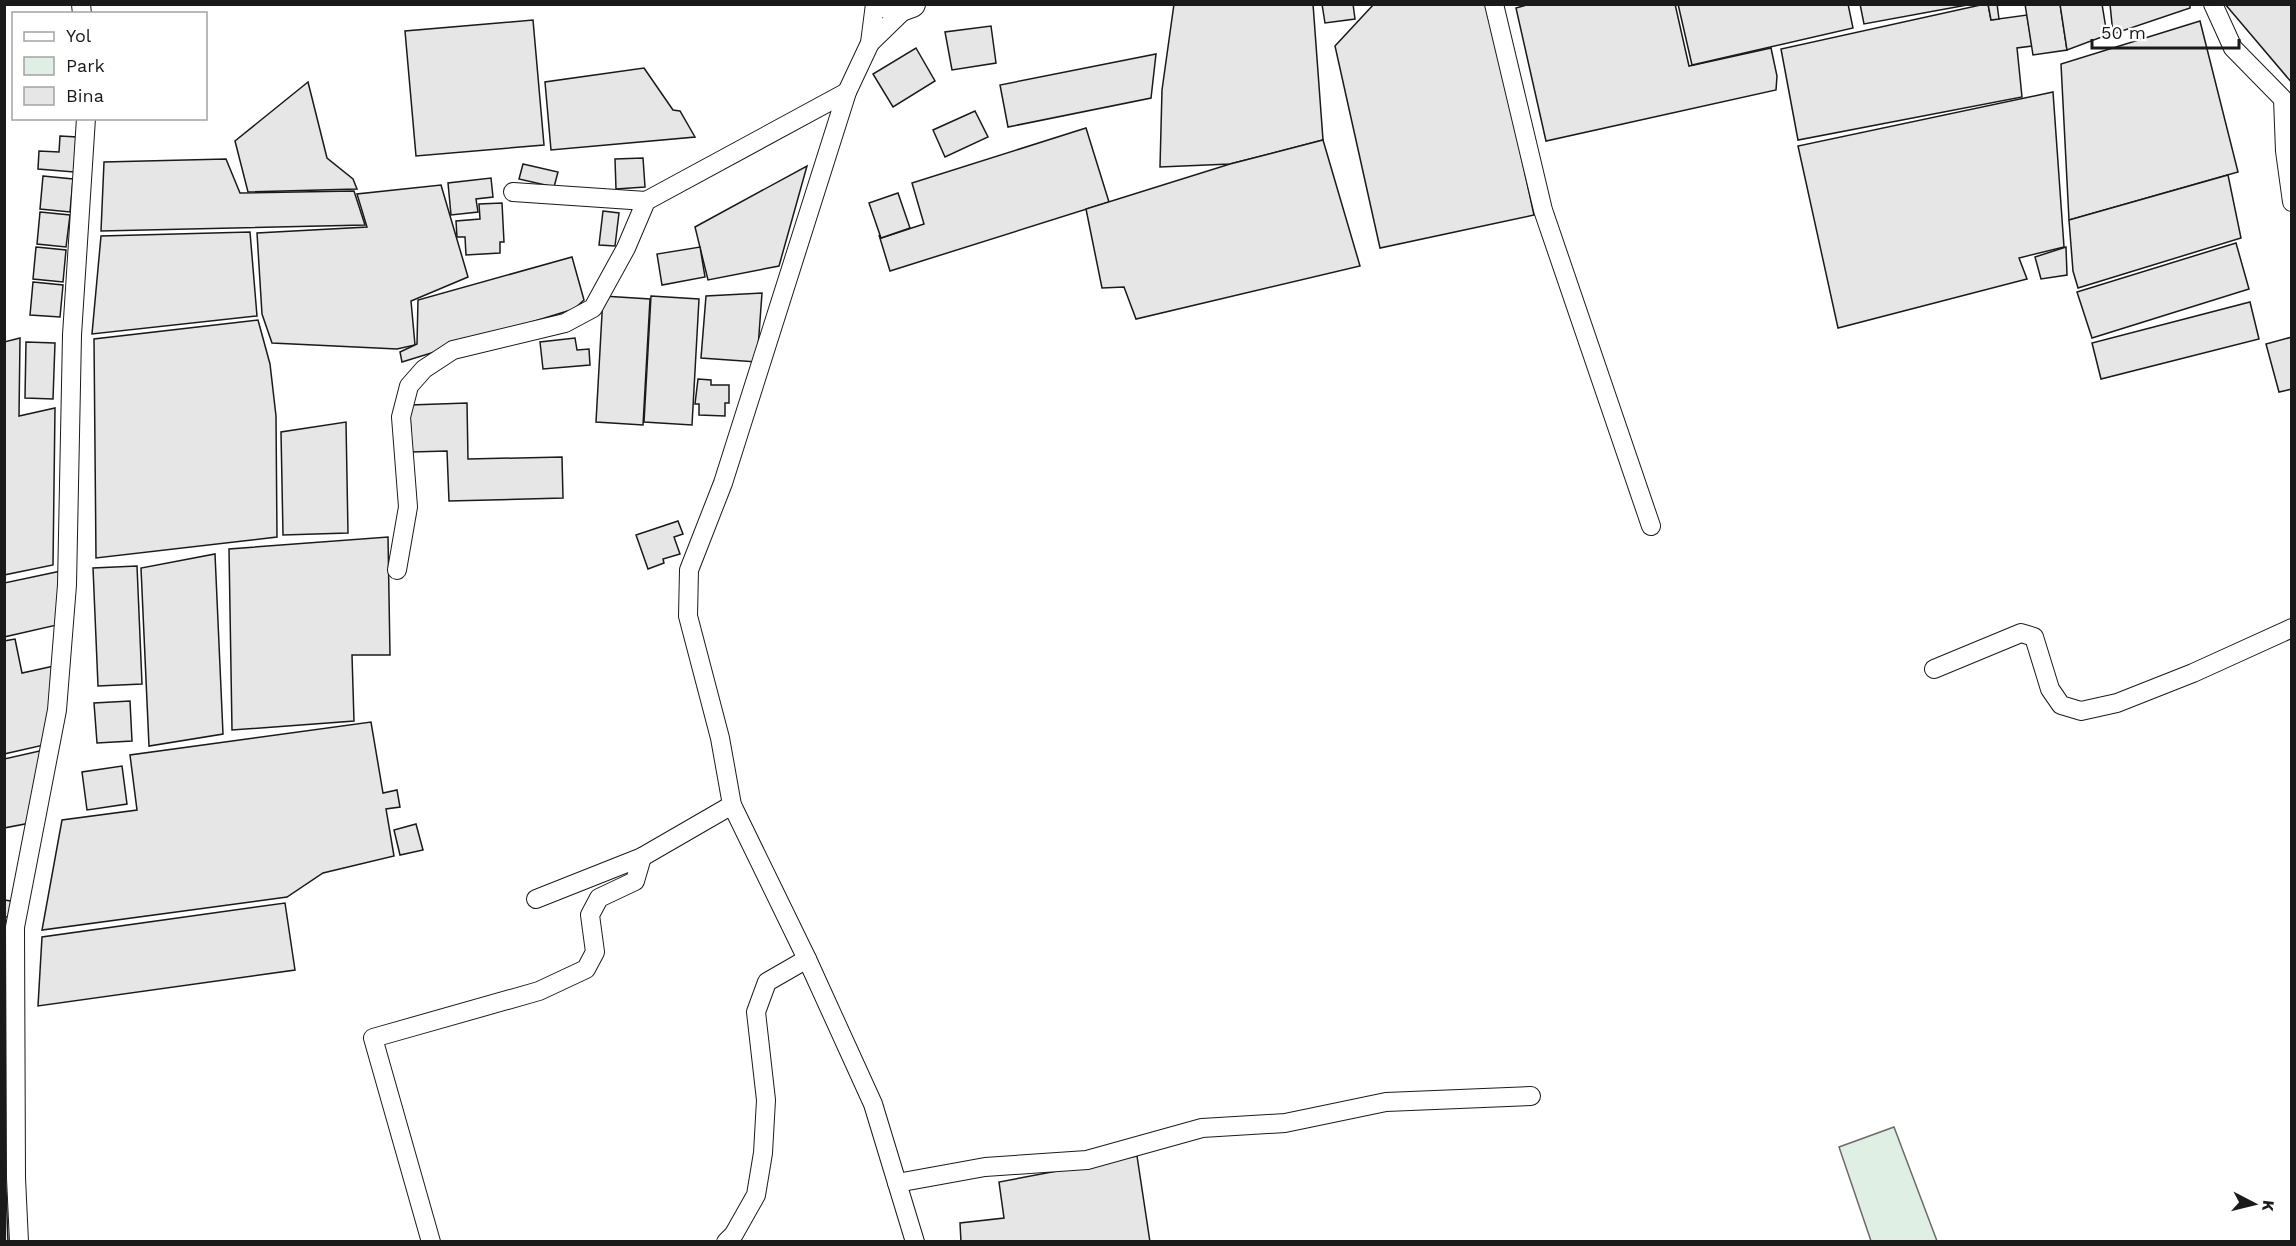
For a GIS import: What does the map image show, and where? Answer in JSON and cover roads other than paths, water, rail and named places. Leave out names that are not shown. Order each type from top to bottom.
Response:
[{"type":"street","points":[[870,43],[875,4]]},
{"type":"street","points":[[1494,4],[1543,210],[1651,526]]},
{"type":"street","points":[[2213,4],[2233,48],[2283,99],[2285,151],[2292,202]]},
{"type":"street","points":[[901,6],[870,43],[848,92],[723,483],[689,570],[688,616],[720,738],[732,805],[807,959],[873,1104],[915,1242]]},
{"type":"street","points":[[513,192],[646,201],[848,92]]},
{"type":"street","points":[[19,1242],[10,927],[58,699],[67,585],[72,335],[86,120]]},
{"type":"street","points":[[397,570],[408,507],[401,417],[409,386],[424,369],[453,350],[566,323],[593,308],[626,248],[646,201]]},
{"type":"street","points":[[1934,669],[2021,633],[2034,637],[2050,689],[2061,705],[2081,711],[2117,703],[2193,673],[2292,628]]},
{"type":"street","points":[[536,899],[642,857],[732,805]]},
{"type":"street","points":[[431,1242],[373,1038],[539,991],[586,969],[595,952],[590,915],[599,898],[635,881],[642,857]]},
{"type":"street","points":[[726,1242],[734,1234],[756,1195],[763,1153],[766,1100],[756,1012],[767,982],[807,959]]},
{"type":"street","points":[[897,1183],[985,1167],[1087,1160],[1202,1128],[1285,1123],[1386,1102],[1531,1096]]}]
